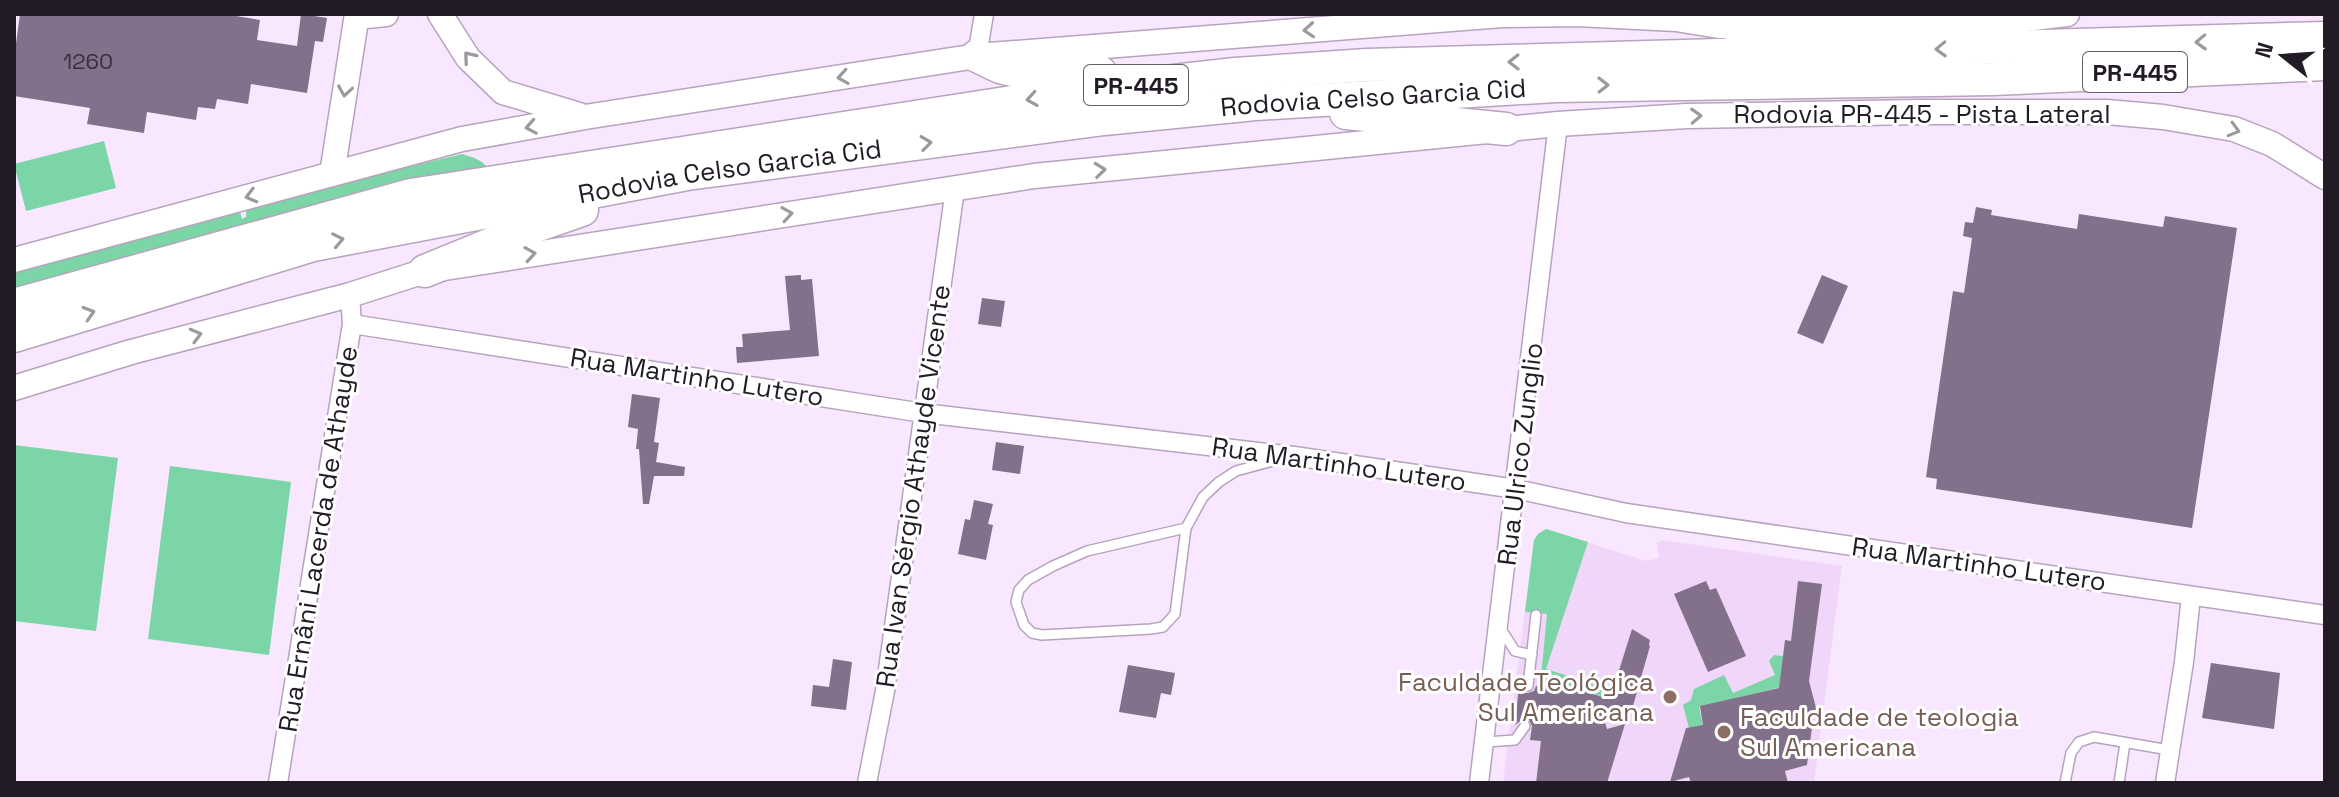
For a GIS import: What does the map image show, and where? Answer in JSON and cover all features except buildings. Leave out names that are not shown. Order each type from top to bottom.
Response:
[{"type":"highway","points":[[1573,59],[1806,28]]},
{"type":"highway","name":"Rodovia Celso Garcia Cid","points":[[14,336],[313,245],[687,174],[1104,119],[1255,104],[1556,86],[1993,79],[2278,52],[2325,38]]},
{"type":"highway","name":"Rodovia Celso Garcia Cid","points":[[14,305],[411,195],[1077,92],[1235,74],[1367,65],[1573,59],[2278,52],[2325,64]]},
{"type":"highway","points":[[977,56],[1020,72],[1235,74]]},
{"type":"highway","points":[[1255,104],[1506,129]]},
{"type":"highway","points":[[425,271],[533,227],[687,174]]},
{"type":"street","points":[[332,174],[352,15],[386,14]]},
{"type":"street","points":[[440,14],[468,58],[503,92],[585,117]]},
{"type":"street","points":[[977,56],[984,14]]},
{"type":"street","points":[[14,260],[462,139],[977,56],[1502,15],[1677,17],[1719,26],[1806,28],[1983,24],[2067,14]]},
{"type":"street","name":"Rodovia PR-445 - Pista Lateral","points":[[1506,129],[1703,115],[2107,112],[2163,117],[2234,129],[2272,144],[2325,177]]},
{"type":"street","name":"Rua Ulrico Zunglio","points":[[1479,783],[1558,124]]},
{"type":"street","name":"Rodovia Celso Garcia Cid","points":[[14,388],[131,352],[350,295],[425,271],[1034,176],[1506,129]]},
{"type":"street","name":"Rua Ivan Sérgio Athayde Vicente","points":[[867,783],[885,691],[955,189]]},
{"type":"street","name":"Rua Ernâni Lacerda de Athayde","points":[[278,783],[352,324],[350,295]]},
{"type":"street","name":"Rua Martinho Lutero","points":[[352,324],[923,413],[1294,456],[1516,489],[1637,515],[2325,615]]},
{"type":"street","points":[[2165,783],[2191,596]]},
{"type":"lane","points":[[1186,528],[1087,551],[1028,580],[1019,590],[1016,602],[1024,625],[1032,633],[1042,635],[1163,627],[1175,614],[1186,528],[1203,497],[1236,471],[1294,456]]},
{"type":"lane","points":[[1528,686],[1536,615]]},
{"type":"lane","points":[[1499,626],[1515,651],[1532,655]]},
{"type":"lane","points":[[1485,742],[1515,740],[1525,726]]},
{"type":"lane","points":[[2065,783],[2071,753],[2079,742],[2094,737],[2169,750]]},
{"type":"lane","points":[[2119,783],[2125,743]]},
{"type":"shaded area","name":"Faculdade Teológica Sul Americana","points":[[1546,529],[1646,561],[1659,558],[1657,543],[1662,540],[1842,566],[1814,783],[1503,783],[1533,546],[1538,534]]},
{"type":"green space","points":[[104,141],[116,188],[26,211],[14,164]]},
{"type":"green space","points":[[462,154],[482,162],[491,173],[14,298],[14,269],[240,211],[242,219],[246,217],[246,206]]},
{"type":"green space","points":[[14,445],[118,458],[96,631],[14,621]]},
{"type":"green space","points":[[170,466],[291,482],[269,655],[148,639]]},
{"type":"green space","points":[[1546,529],[1588,542],[1546,669],[1612,690],[1604,718],[1601,696],[1552,682],[1545,701],[1540,687],[1547,614],[1525,612],[1534,540]]},
{"type":"green space","points":[[1774,655],[1783,656],[1781,675],[1801,682],[1699,707],[1703,725],[1689,728],[1683,705],[1691,700],[1694,689],[1724,675],[1733,693],[1775,675],[1769,661]]},
{"type":"place","name":"Faculdade Teológica Sul Americana","points":[[1670,697]]},
{"type":"place","name":"Faculdade de teologia Sul Americana","points":[[1724,732]]}]
